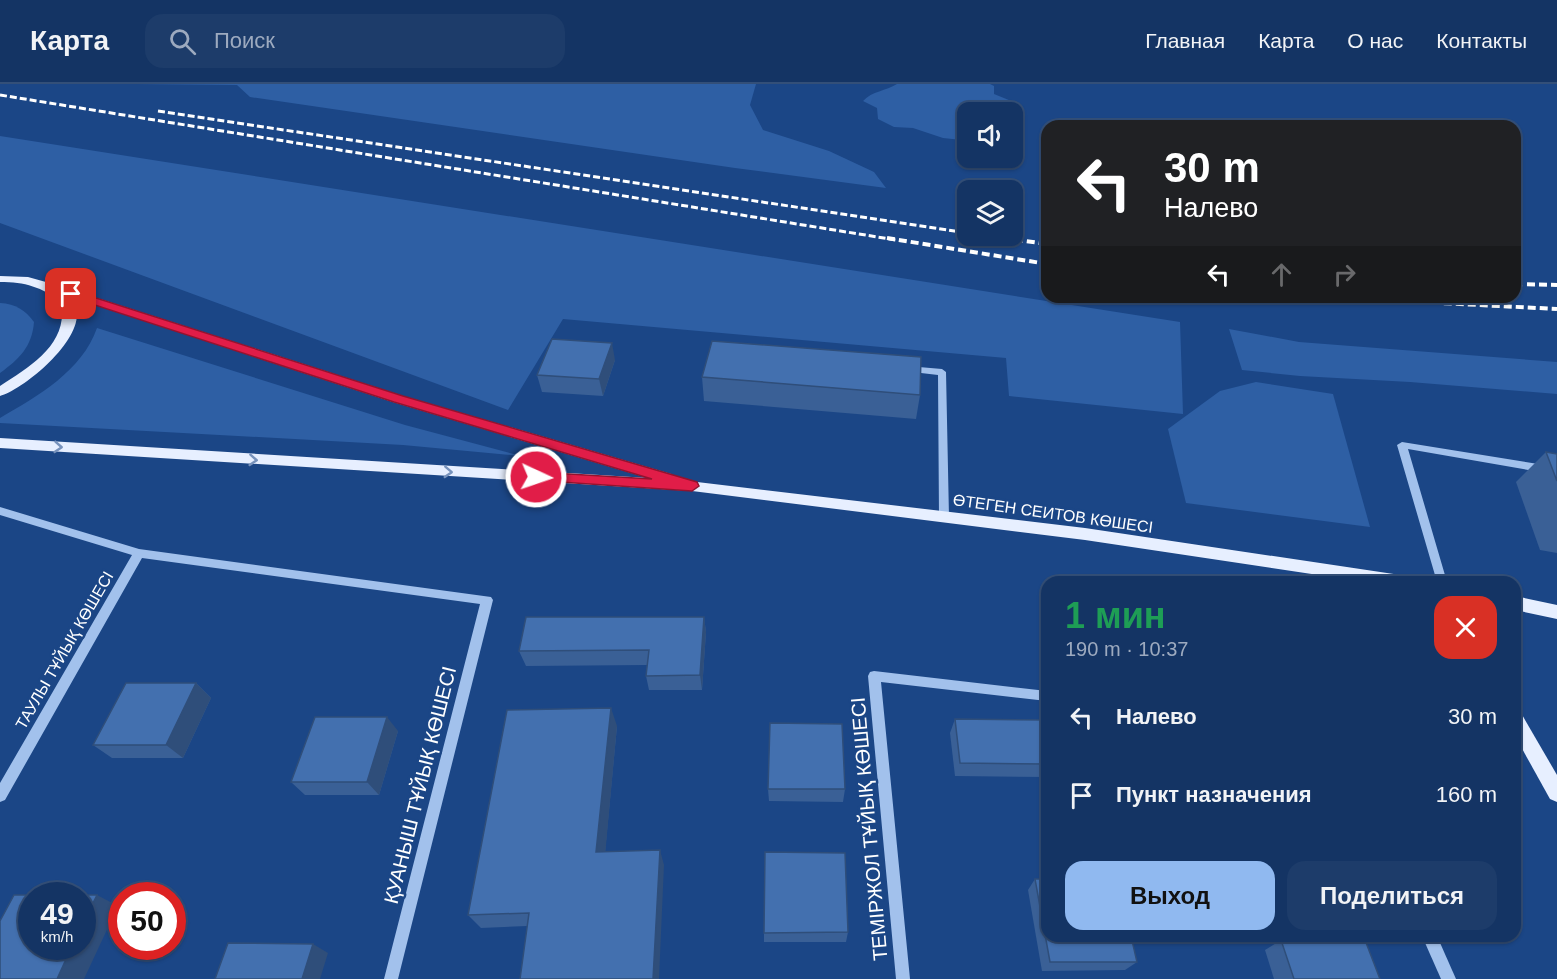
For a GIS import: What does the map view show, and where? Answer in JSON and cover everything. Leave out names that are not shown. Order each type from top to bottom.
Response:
[{"type":"main road","points":[[0,271],[398,399],[692,486]]},
{"type":"main road","points":[[0,279],[21,279]]},
{"type":"main road","points":[[0,392],[32,371],[57,347],[70,322],[67,301],[49,286]]},
{"type":"main road","points":[[0,443],[692,486]]},
{"type":"main road","name":"ӨТЕГЕН СЕИТОВ КӨШЕСІ","points":[[692,486],[1085,534],[1367,576]]},
{"type":"main road","points":[[1521,604],[1557,612]]},
{"type":"main road","points":[[1521,730],[1557,793]]},
{"type":"street","points":[[895,368],[942,372],[944,517]]},
{"type":"street","points":[[1440,576],[1402,445],[1557,471]]},
{"type":"street","points":[[0,511],[139,553]]},
{"type":"street","name":"ҚУАНЫШ ТҰЙЫҚ КӨШЕСІ","points":[[139,553],[487,600],[390,979]]},
{"type":"street","name":"ТАУЛЫ ТҰЙЫҚ КӨШЕСІ","points":[[0,796],[139,553]]},
{"type":"street","name":"ТЕМІРЖОЛ ТҰЙЫҚ КӨШЕСІ","points":[[903,979],[874,676],[1041,695]]},
{"type":"street","points":[[1432,942],[1449,979]]},
{"type":"shaded area","points":[[135,84],[756,84],[750,105],[763,130],[829,151],[874,172],[886,188],[250,97],[237,85]]},
{"type":"shaded area","points":[[897,84],[990,84],[994,86],[994,94],[1014,102],[957,102],[957,139],[943,138],[913,128],[894,127],[878,119],[877,108],[863,101]]},
{"type":"shaded area","points":[[0,136],[1041,300],[1041,303],[1059,303],[1180,322],[1183,414],[1009,396],[1006,358],[563,319],[508,410],[0,223]]},
{"type":"shaded area","points":[[0,303],[20,308],[34,322],[31,339],[23,352],[0,373]]},
{"type":"shaded area","points":[[97,328],[405,425],[521,456],[403,445],[0,423],[0,418],[29,401],[70,370],[90,343]]},
{"type":"shaded area","points":[[1229,329],[1299,342],[1557,362],[1557,394],[1242,370]]},
{"type":"shaded area","points":[[1256,382],[1333,394],[1370,527],[1186,503],[1168,429],[1220,391]]},
{"type":"building","points":[[552,339],[612,343],[599,379],[537,375]]},
{"type":"building","points":[[712,341],[921,357],[920,395],[702,377]]},
{"type":"building","points":[[1546,452],[1557,454],[1557,481]]},
{"type":"building","points":[[526,617],[704,617],[700,675],[646,676],[649,650],[519,651]]},
{"type":"building","points":[[126,683],[196,683],[166,745],[93,745]]},
{"type":"building","points":[[611,708],[596,852],[660,850],[653,979],[520,979],[529,913],[468,915],[507,710]]},
{"type":"building","points":[[315,717],[387,717],[367,782],[291,782]]},
{"type":"building","points":[[955,719],[1041,720],[1041,764],[960,763]]},
{"type":"building","points":[[770,723],[842,724],[845,789],[768,789]]},
{"type":"building","points":[[765,852],[845,853],[848,932],[764,933]]},
{"type":"building","points":[[1035,879],[1041,879],[1041,912]]},
{"type":"building","points":[[14,895],[18,895],[18,960],[66,960],[57,979],[0,979],[0,921]]},
{"type":"building","points":[[1046,942],[1132,942],[1137,962],[1050,962]]},
{"type":"building","points":[[1282,942],[1366,942],[1380,979],[1294,979]]},
{"type":"building","points":[[228,943],[313,944],[302,979],[215,979]]},
{"type":"railway","points":[[0,95],[896,240]]},
{"type":"railway","points":[[158,111],[957,231]]},
{"type":"railway","points":[[887,238],[1041,263]]},
{"type":"railway","points":[[1023,241],[1041,243]]},
{"type":"railway","points":[[1521,284],[1557,285]]},
{"type":"railway","points":[[1440,303],[1557,309]]},
{"type":"route","points":[[71,294],[398,399],[692,486],[536,477]]}]
